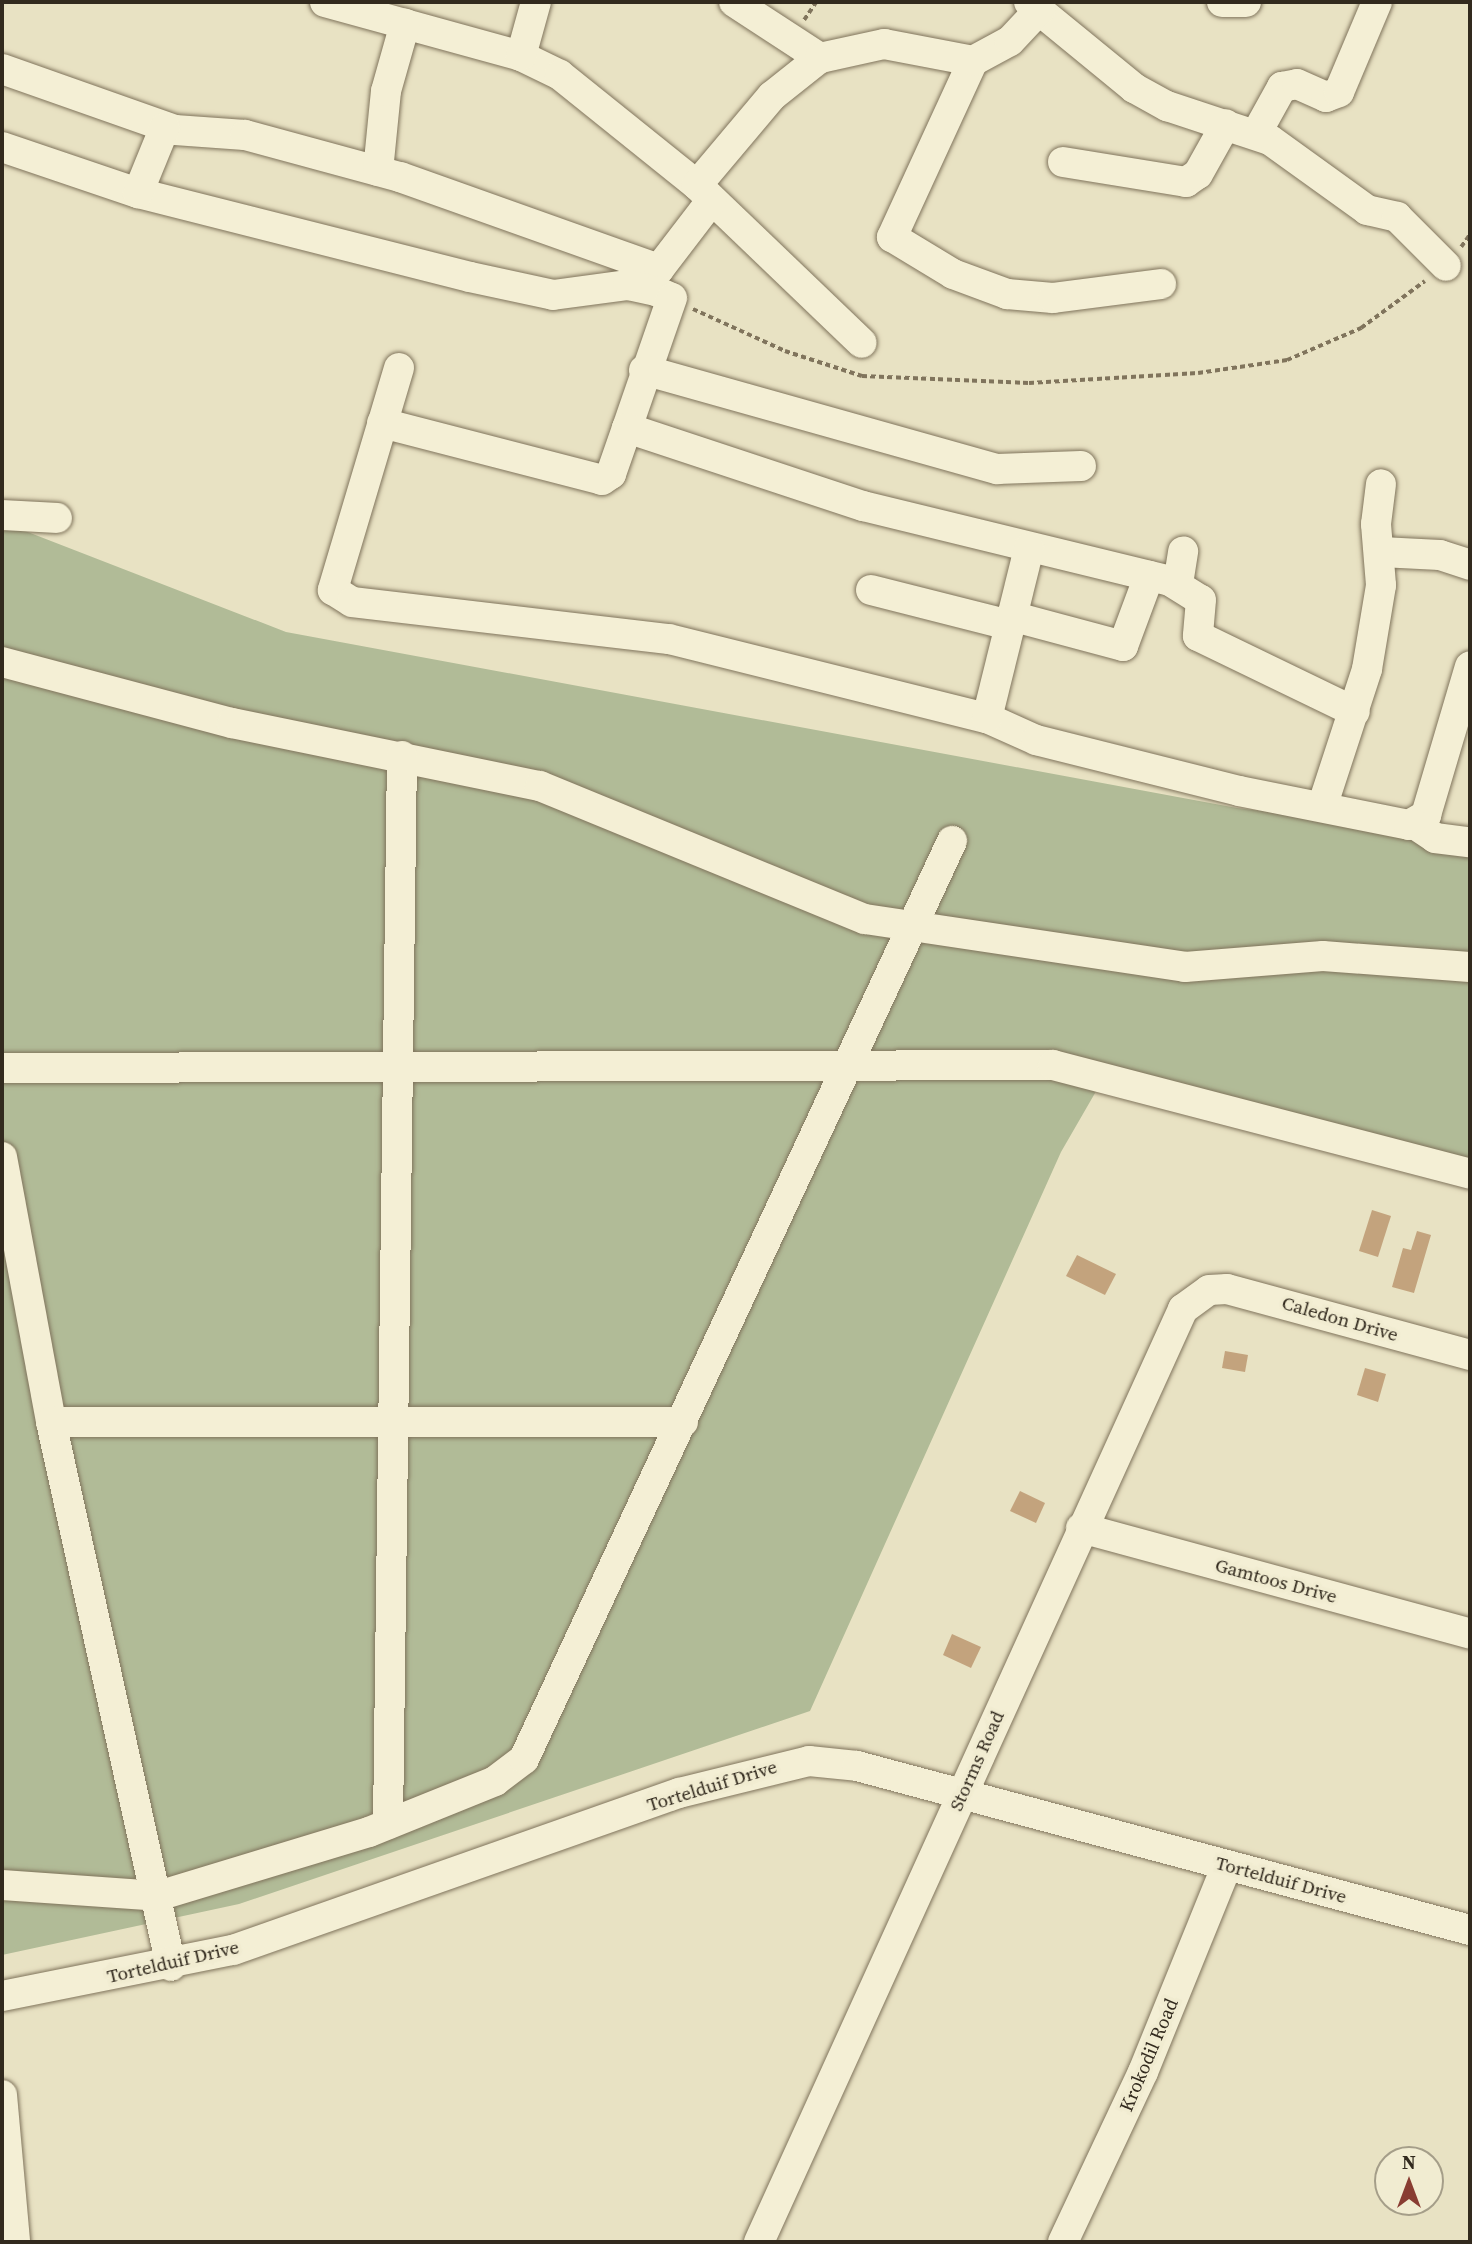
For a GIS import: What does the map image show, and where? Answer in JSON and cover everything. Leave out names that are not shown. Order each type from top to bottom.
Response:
[{"type":"street","points":[[325,2],[521,57],[577,86],[705,193],[862,343]]},
{"type":"street","points":[[521,57],[536,2]]},
{"type":"street","points":[[734,2],[820,58]]},
{"type":"street","points":[[1222,2],[1246,2]]},
{"type":"street","points":[[1256,134],[1282,87],[1297,84],[1326,97],[1339,92],[1377,2]]},
{"type":"street","points":[[1161,284],[1053,298],[1018,296],[954,274],[892,237],[973,61],[1010,41],[1034,5],[1134,88],[1256,134],[1367,210],[1397,217],[1446,266]]},
{"type":"street","points":[[378,171],[386,91],[405,24]]},
{"type":"street","points":[[2,69],[165,127],[245,135],[378,171],[662,269],[705,193],[772,96],[820,58],[884,44],[973,61]]},
{"type":"street","points":[[1063,162],[1186,182],[1198,174],[1226,124]]},
{"type":"street","points":[[138,193],[165,127]]},
{"type":"street","points":[[2,147],[138,193],[536,292],[569,296],[637,285],[672,299],[644,370],[611,474],[602,480],[382,424]]},
{"type":"street","points":[[399,368],[333,590],[340,599],[427,615],[669,639],[987,718],[1053,744],[1239,792],[1323,804],[1416,825],[1429,836],[1470,842]]},
{"type":"street","points":[[644,370],[997,469],[1081,466]]},
{"type":"street","points":[[627,428],[863,506],[1178,584],[1200,600],[1198,636],[1354,712]]},
{"type":"street","points":[[1323,804],[1354,712],[1379,600],[1381,484]]},
{"type":"street","points":[[2,515],[57,518]]},
{"type":"street","points":[[987,718],[1029,548]]},
{"type":"street","points":[[1178,584],[1183,551]]},
{"type":"street","points":[[1381,552],[1440,555],[1470,565]]},
{"type":"street","points":[[872,590],[1123,646],[1149,576]]},
{"type":"street","points":[[2,662],[232,723],[540,786],[821,906],[912,927],[1185,967],[1323,956],[1470,967]]},
{"type":"street","points":[[1416,825],[1426,815],[1470,666]]},
{"type":"street","points":[[388,1824],[393,1072],[402,756]]},
{"type":"street","points":[[2,1885],[158,1896],[388,1824],[495,1781],[524,1759],[952,841]]},
{"type":"street","points":[[2,1068],[393,1072],[848,1064],[1053,1065],[1093,1071],[1470,1174]]},
{"type":"street","points":[[2,1157],[51,1422],[158,1896],[171,1966]]},
{"type":"street","name":"Caledon Drive","points":[[1209,1290],[1242,1292],[1470,1355]]},
{"type":"street","name":"Storms Road","points":[[759,2242],[1174,1326],[1195,1297],[1209,1290]]},
{"type":"street","points":[[51,1422],[683,1422]]},
{"type":"street","name":"Gamtoos Drive","points":[[1081,1528],[1470,1634]]},
{"type":"street","name":"Tortelduif Drive","points":[[2,1996],[171,1966],[285,1934],[765,1768],[833,1762],[1470,1930]]},
{"type":"street","name":"Krokodil Road","points":[[1063,2242],[1143,2072],[1227,1865]]},
{"type":"street","points":[[2,2095],[15,2242]]},
{"type":"path","points":[[672,299],[850,374],[1029,383],[1198,373],[1287,360],[1360,328],[1446,266],[1470,234]]},
{"type":"green space","points":[[2,522],[286,632],[1237,808],[1470,837],[1470,1173],[1102,1081],[1061,1152],[810,1711],[239,1904],[2,1955]]},
{"type":"building","points":[[1372,1210],[1391,1216],[1378,1257],[1359,1251]]},
{"type":"building","points":[[1417,1231],[1431,1235],[1414,1293],[1392,1287],[1403,1248],[1411,1250]]},
{"type":"building","points":[[1077,1255],[1116,1274],[1105,1295],[1066,1276]]},
{"type":"building","points":[[1225,1351],[1248,1355],[1245,1372],[1222,1368]]},
{"type":"building","points":[[1365,1368],[1386,1374],[1378,1402],[1357,1395]]},
{"type":"building","points":[[1020,1491],[1045,1503],[1036,1523],[1010,1511]]},
{"type":"building","points":[[952,1634],[981,1647],[971,1668],[943,1655]]}]
